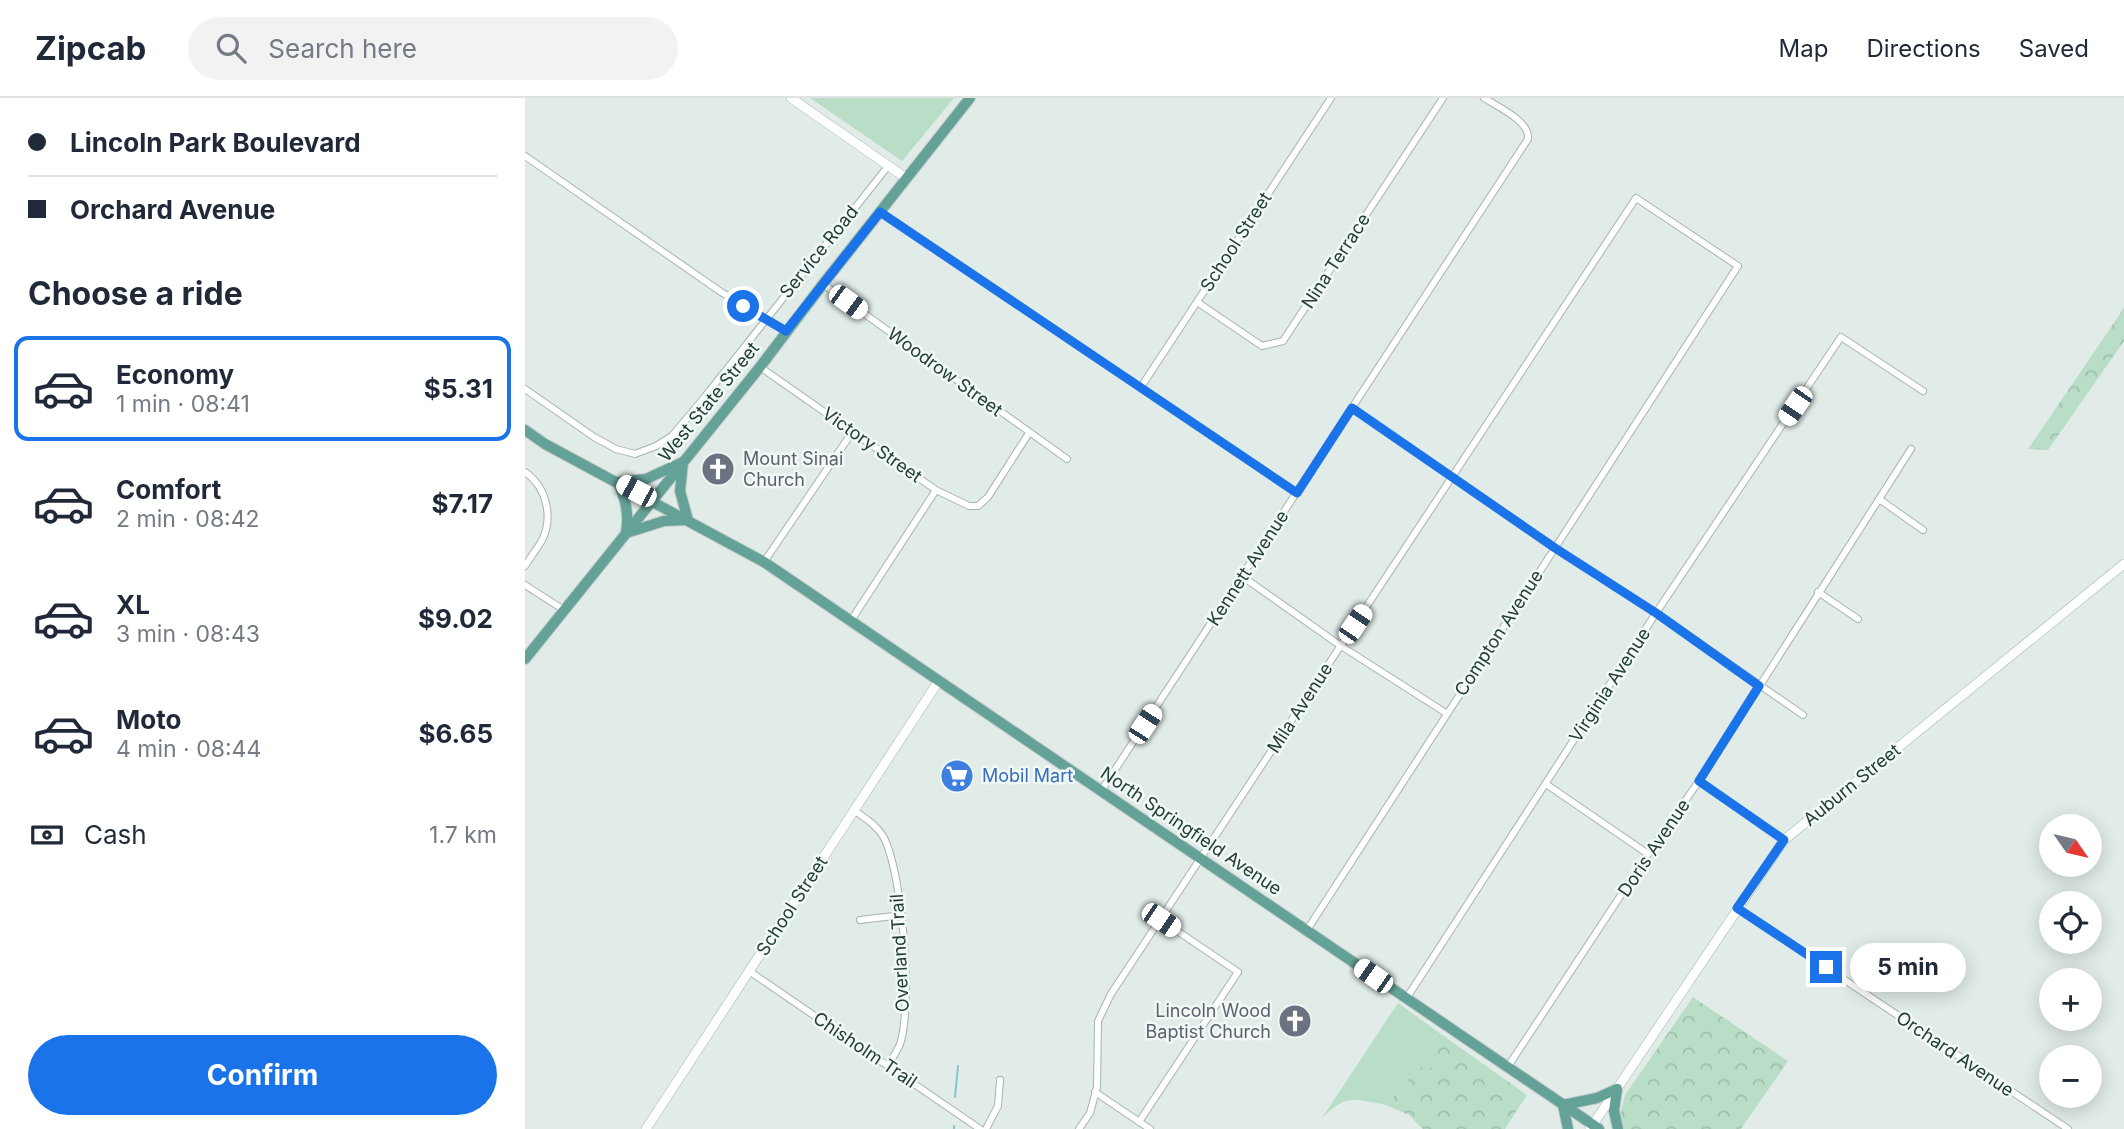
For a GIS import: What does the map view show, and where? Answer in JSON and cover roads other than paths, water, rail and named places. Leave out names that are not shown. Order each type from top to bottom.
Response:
[{"type":"main road","points":[[791,98],[906,178]]},
{"type":"main road","name":"West State Street","points":[[525,659],[760,367],[970,98]]},
{"type":"main road","name":"North Springfield Avenue","points":[[525,430],[764,562],[1594,1128]]},
{"type":"main road","points":[[683,462],[680,491],[688,520],[664,521],[626,533],[629,514],[627,501],[618,482],[646,479],[683,462]]},
{"type":"main road","name":"Auburn Street","points":[[1594,1128],[1784,840],[2124,564]]},
{"type":"main road","name":"School Street","points":[[646,1129],[938,682]]},
{"type":"main road","points":[[1568,1129],[1563,1105],[1597,1098],[1618,1088]]},
{"type":"main road","points":[[1618,1088],[1614,1111],[1618,1129]]},
{"type":"street","name":"School Street","points":[[1141,387],[1331,98]]},
{"type":"street","name":"Nina Terrace","points":[[1197,302],[1262,346],[1283,341],[1443,98]]},
{"type":"street","name":"Kennett Avenue","points":[[1101,791],[1524,146],[1529,133],[1524,125],[1484,98]]},
{"type":"street","points":[[525,156],[765,320],[786,331]]},
{"type":"street","name":"Service Road","points":[[525,390],[615,449],[635,454],[656,446],[672,436],[889,164]]},
{"type":"street","name":"Mila Avenue","points":[[1079,1129],[1090,1113],[1095,1092],[1098,1021],[1111,995],[1636,198],[1738,266]]},
{"type":"street","points":[[880,212],[1297,493]]},
{"type":"street","name":"Compton Avenue","points":[[1307,930],[1738,266]]},
{"type":"street","name":"Woodrow Street","points":[[823,284],[1067,459]]},
{"type":"street","name":"Virginia Avenue","points":[[1406,999],[1656,613],[1841,337],[1923,391]]},
{"type":"street","name":"Victory Street","points":[[760,367],[936,490],[969,506],[978,506],[988,497],[1029,433]]},
{"type":"street","points":[[1352,408],[1803,715]]},
{"type":"street","points":[[764,562],[853,431]]},
{"type":"street","name":"Doris Avenue","points":[[1507,1068],[1699,781],[1911,449]]},
{"type":"street","points":[[525,472],[545,496],[547,516],[543,540],[525,566]]},
{"type":"street","points":[[850,622],[936,490]]},
{"type":"street","points":[[1879,499],[1923,530]]},
{"type":"street","points":[[1243,576],[1341,646],[1446,713]]},
{"type":"street","points":[[525,585],[564,610]]},
{"type":"street","points":[[1818,592],[1858,619]]},
{"type":"street","points":[[1699,781],[1784,840]]},
{"type":"street","points":[[1546,784],[1649,854]]},
{"type":"street","name":"Overland Trail","points":[[855,811],[883,836],[892,859],[902,915],[905,986],[903,1023],[901,1041],[888,1065]]},
{"type":"street","name":"Orchard Avenue","points":[[1737,908],[2069,1129]]},
{"type":"street","points":[[860,920],[902,915]]},
{"type":"street","points":[[1139,1122],[1238,972],[1161,920]]},
{"type":"street","name":"Chisholm Trail","points":[[749,971],[983,1129]]},
{"type":"street","points":[[983,1129],[998,1106],[1000,1080]]},
{"type":"street","points":[[1095,1092],[1150,1129]]},
{"type":"waterway","points":[[955,1097],[958,1066]]},
{"type":"place","name":"Mount Sinai Church","points":[[718,469]]},
{"type":"place","name":"Mobil Mart","points":[[957,776]]},
{"type":"place","name":"Lincoln Wood Baptist Church","points":[[1295,1021]]}]
